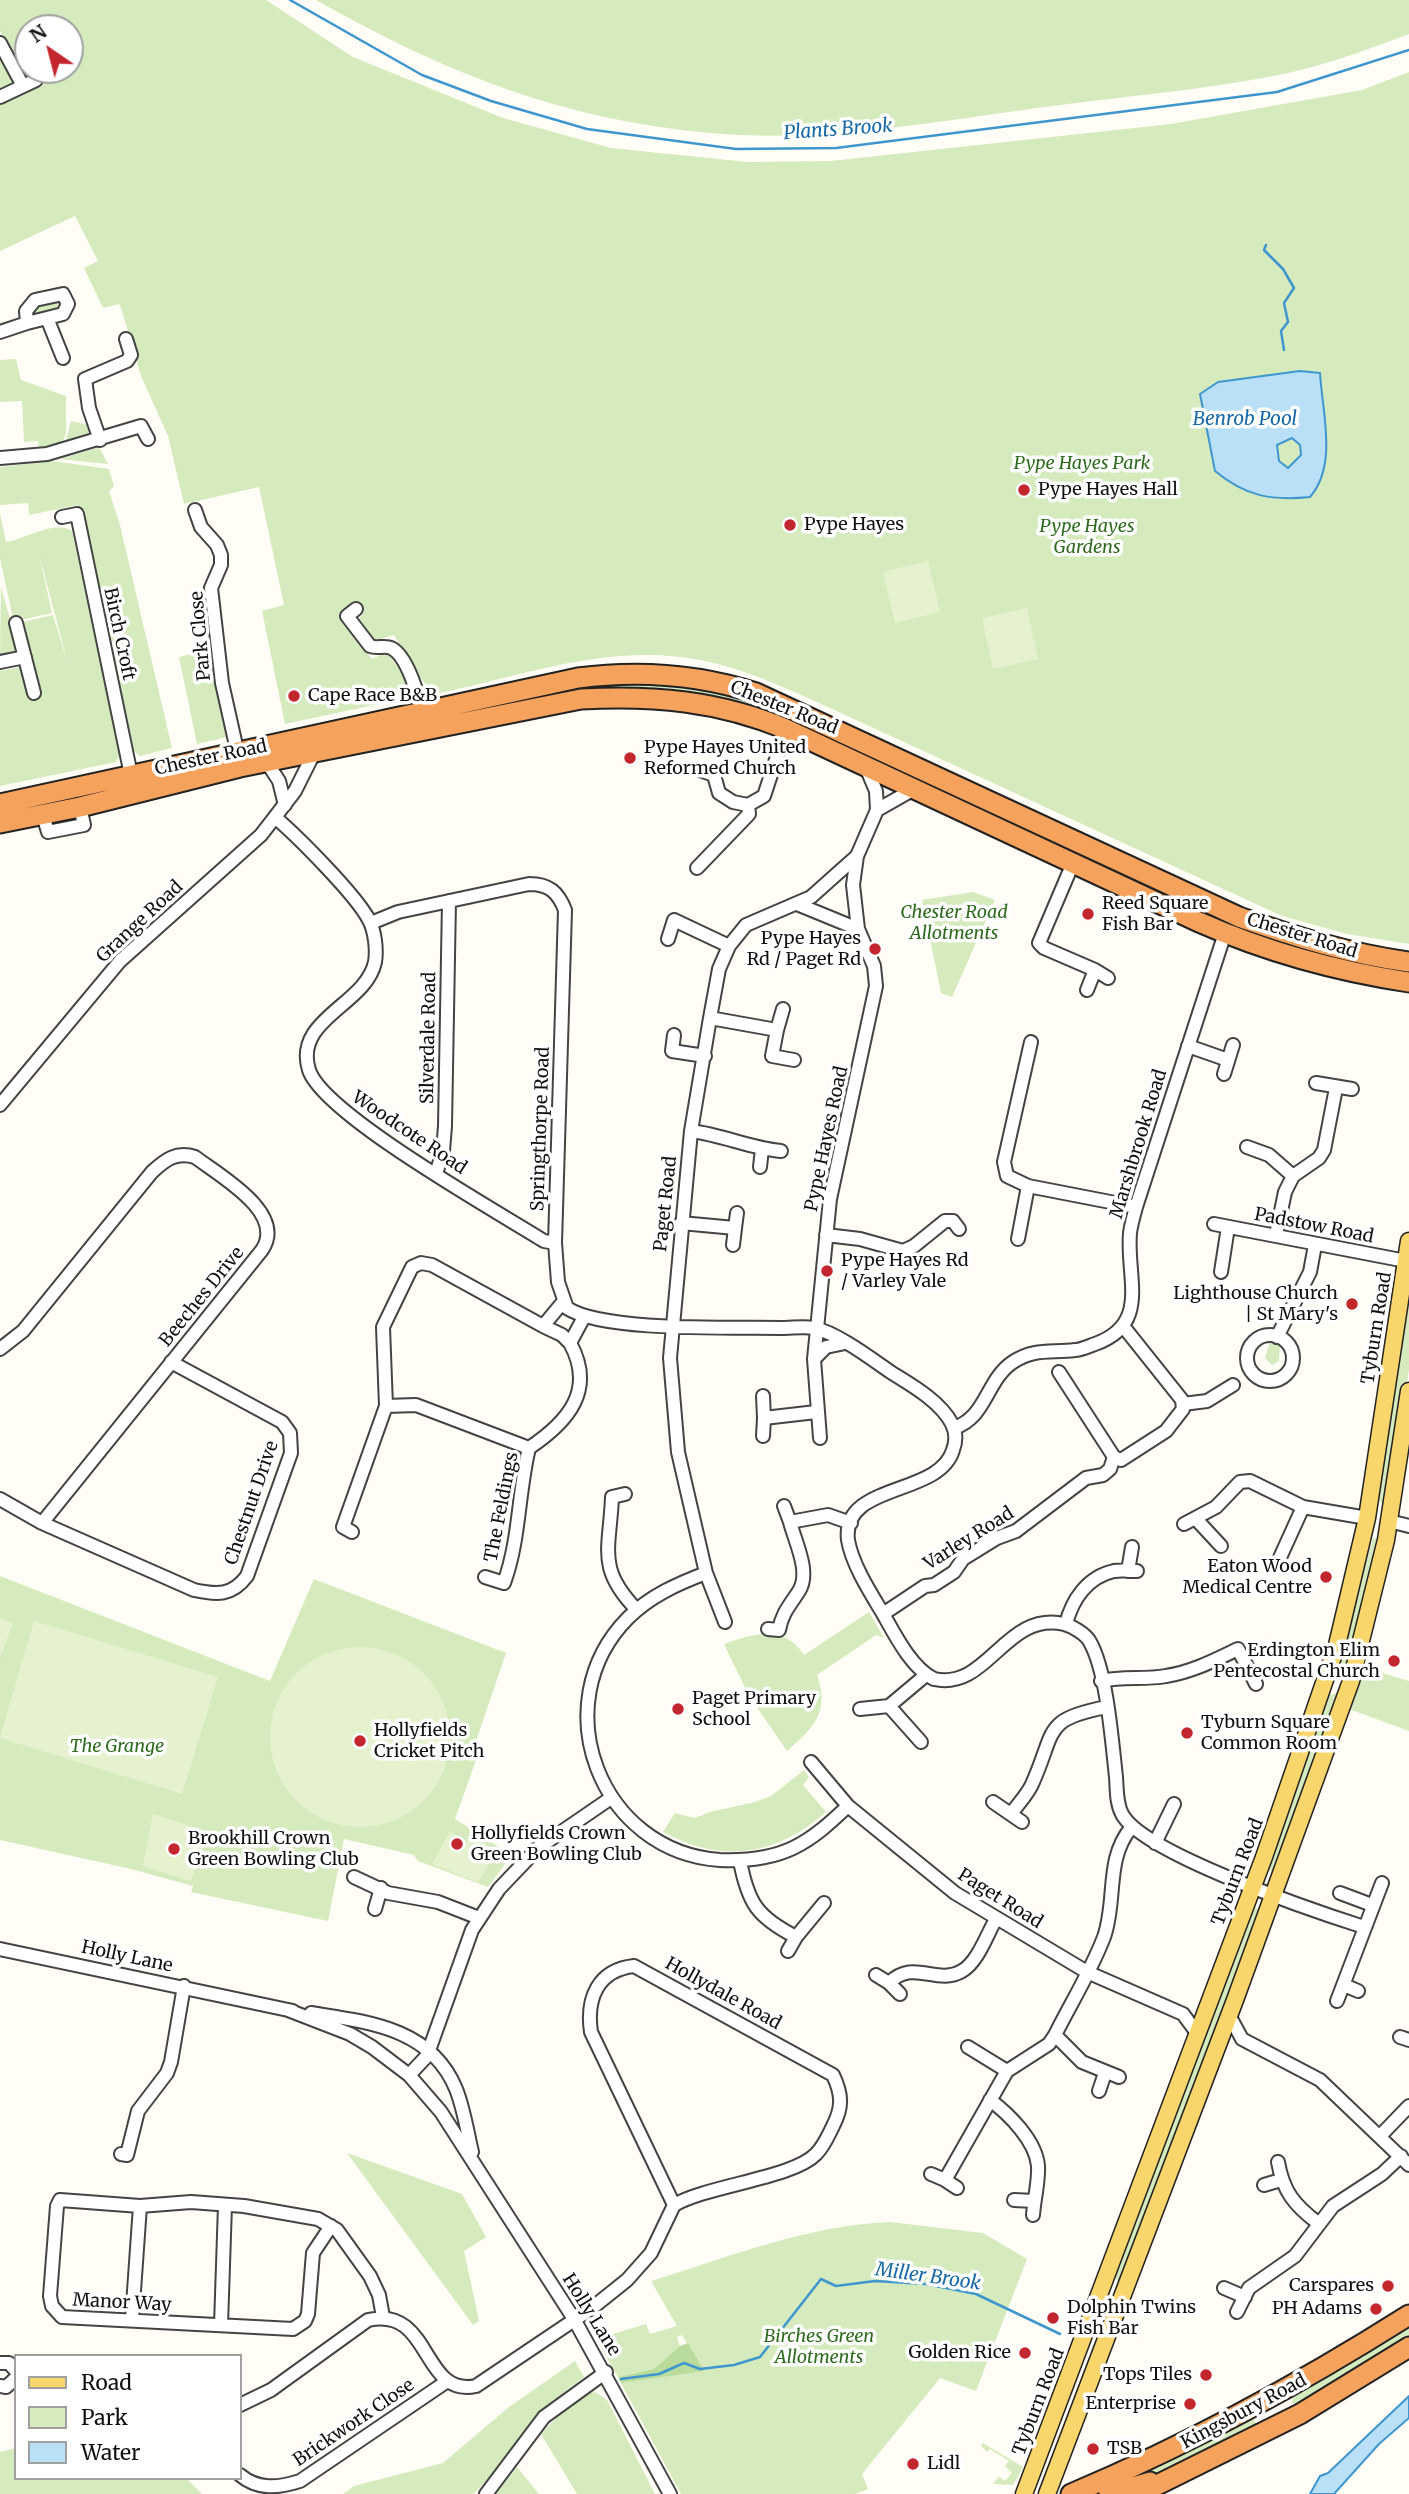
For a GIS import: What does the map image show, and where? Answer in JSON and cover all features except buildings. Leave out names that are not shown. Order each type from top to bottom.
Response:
[{"type":"highway","name":"Chester Road","points":[[0,823],[80,807],[239,760],[267,761],[315,751],[341,738],[422,712],[578,678],[620,672],[657,672],[728,684],[756,693],[914,789],[1226,933],[1299,960],[1409,982]]},
{"type":"highway","points":[[526,691],[530,710]]},
{"type":"highway","name":"Chester Road","points":[[0,804],[131,775],[239,760],[341,738],[530,710],[581,699],[661,697],[711,704],[951,784],[1239,918],[1365,956],[1409,962]]},
{"type":"highway","points":[[942,803],[951,784]]},
{"type":"highway","name":"Kingsbury Road","points":[[1071,2494],[1102,2489],[1247,2413],[1409,2315]]},
{"type":"highway","name":"Kingsbury Road","points":[[1139,2494],[1295,2417],[1409,2347]]},
{"type":"highway","points":[[1283,2393],[1278,2402],[1280,2409],[1295,2417]]},
{"type":"highway","points":[[1247,2413],[1255,2413],[1262,2423],[1260,2436]]},
{"type":"highway","points":[[1102,2489],[1188,2471]]},
{"type":"main road","name":"Tyburn Road","points":[[1024,2494],[1313,1723],[1337,1645],[1367,1518],[1409,1241]]},
{"type":"main road","points":[[1047,2494],[1094,2376],[1351,1681],[1376,1588],[1409,1391]]},
{"type":"main road","points":[[1367,1518],[1389,1521]]},
{"type":"main road","points":[[1035,2494],[1068,2417],[1094,2376]]},
{"type":"main road","points":[[1059,2463],[1060,2472],[1072,2484],[1102,2489]]},
{"type":"street","points":[[0,43],[23,86]]},
{"type":"street","points":[[0,97],[27,84]]},
{"type":"street","points":[[0,332],[67,310],[63,294],[51,294],[29,305],[27,323]]},
{"type":"street","points":[[47,318],[62,358]]},
{"type":"street","points":[[100,440],[89,408],[85,379],[127,361],[131,355],[126,339]]},
{"type":"street","points":[[0,458],[47,454],[141,426],[148,439]]},
{"type":"street","name":"Park Close","points":[[195,510],[201,527],[213,539],[221,555],[221,565],[211,588],[222,683],[239,760]]},
{"type":"street","name":"Birch Croft","points":[[62,517],[77,514],[131,775]]},
{"type":"street","points":[[356,609],[347,616],[370,646],[390,647],[395,650],[411,676],[422,712]]},
{"type":"street","points":[[16,623],[34,693]]},
{"type":"street","points":[[0,662],[24,657]]},
{"type":"street","points":[[697,769],[714,775],[719,793],[733,802],[748,805],[764,796],[786,729]]},
{"type":"street","name":"Grange Road","points":[[0,1105],[120,961],[276,818],[315,751]]},
{"type":"street","points":[[858,753],[876,791],[877,810],[914,789]]},
{"type":"street","points":[[267,761],[279,781],[285,805]]},
{"type":"street","points":[[697,868],[749,814],[748,805]]},
{"type":"street","name":"Pype Hayes Road","points":[[820,1437],[816,1412],[815,1328],[832,1185],[876,986],[874,966],[858,929],[853,885],[857,856],[877,810]]},
{"type":"street","name":"Woodcote Road","points":[[276,818],[350,895],[370,923],[375,964],[357,991],[316,1029],[308,1044],[309,1072],[326,1096],[348,1115],[544,1241],[555,1243]]},
{"type":"street","name":"Paget Road","points":[[725,1622],[706,1573],[678,1452],[671,1392],[671,1325],[681,1223],[691,1131],[710,1018],[719,969],[729,946],[746,925],[758,916],[797,904],[823,888],[857,856]]},
{"type":"street","points":[[1073,863],[1039,943],[1044,948],[1108,978]]},
{"type":"street","name":"Springthorpe Road","points":[[370,923],[398,912],[540,884],[554,891],[565,910],[555,1243],[558,1282],[563,1302]]},
{"type":"street","name":"Silverdale Road","points":[[436,1174],[443,1151],[445,1126],[449,901]]},
{"type":"street","points":[[797,904],[858,929]]},
{"type":"street","points":[[668,939],[673,914],[729,946]]},
{"type":"street","name":"Marshbrook Road","points":[[1123,1326],[1132,1302],[1130,1233],[1136,1207],[1226,933]]},
{"type":"street","points":[[1087,990],[1095,970]]},
{"type":"street","points":[[783,1009],[772,1056],[794,1060]]},
{"type":"street","points":[[710,1018],[777,1031]]},
{"type":"street","points":[[674,1035],[672,1051],[705,1056]]},
{"type":"street","points":[[1031,1042],[1004,1167],[1010,1181],[1136,1207]]},
{"type":"street","points":[[1224,1074],[1233,1045]]},
{"type":"street","points":[[1188,1046],[1228,1060]]},
{"type":"street","points":[[1316,1083],[1352,1089]]},
{"type":"street","points":[[1276,1236],[1285,1192],[1293,1176],[1319,1158],[1324,1150],[1336,1088]]},
{"type":"street","points":[[691,1131],[731,1137],[745,1145],[781,1151]]},
{"type":"street","points":[[1247,1147],[1269,1155],[1293,1176]]},
{"type":"street","points":[[760,1167],[762,1149]]},
{"type":"street","name":"Beeches Drive","points":[[0,1349],[23,1331],[152,1172],[165,1160],[184,1154],[195,1157],[262,1211],[268,1233],[262,1250],[42,1523]]},
{"type":"street","points":[[1018,1239],[1028,1186]]},
{"type":"street","points":[[733,1245],[737,1213]]},
{"type":"street","points":[[826,1235],[859,1239],[906,1255],[945,1221],[953,1221],[959,1229]]},
{"type":"street","points":[[681,1223],[734,1228]]},
{"type":"street","name":"Padstow Road","points":[[1214,1224],[1406,1261]]},
{"type":"street","points":[[1221,1272],[1228,1227]]},
{"type":"street","points":[[1277,1337],[1310,1272],[1315,1245]]},
{"type":"street","points":[[352,1532],[343,1527],[386,1406],[383,1327],[407,1273],[421,1262],[457,1278],[562,1335],[570,1343],[584,1317]]},
{"type":"street","points":[[543,1326],[563,1302],[584,1317],[601,1321],[815,1328],[845,1343],[937,1405],[954,1428],[955,1442],[946,1464],[923,1480],[872,1498],[857,1512],[851,1523],[848,1540],[883,1614],[930,1677]]},
{"type":"street","points":[[954,1428],[967,1423],[975,1416],[995,1380],[1014,1361],[1038,1350],[1076,1350],[1108,1339],[1123,1326],[1184,1404],[1208,1401],[1233,1385]]},
{"type":"street","name":"The Feldings","points":[[485,1577],[504,1583],[514,1554],[522,1477],[529,1448],[558,1428],[574,1405],[582,1373],[570,1343]]},
{"type":"street","points":[[814,1359],[826,1347],[845,1343]]},
{"type":"street","name":"Chestnut Drive","points":[[0,1499],[42,1523],[194,1590],[217,1595],[241,1584],[247,1576],[291,1453],[290,1433],[282,1422],[171,1362]]},
{"type":"street","points":[[1059,1372],[1088,1407],[1114,1457]]},
{"type":"street","points":[[763,1396],[763,1436]]},
{"type":"street","name":"Varley Road","points":[[883,1614],[925,1586],[934,1586],[954,1572],[963,1559],[996,1538],[1016,1531],[1086,1478],[1102,1475],[1110,1469],[1114,1457],[1121,1460],[1166,1431],[1179,1416],[1184,1404]]},
{"type":"street","points":[[386,1406],[416,1405],[529,1448]]},
{"type":"street","points":[[764,1418],[816,1412]]},
{"type":"street","points":[[1221,1546],[1190,1522],[1216,1507],[1233,1488],[1250,1481],[1303,1507],[1367,1518]]},
{"type":"street","points":[[598,1493],[618,1496],[606,1548],[607,1567],[614,1583],[637,1610]]},
{"type":"street","points":[[778,1631],[785,1608],[800,1589],[803,1578],[784,1506]]},
{"type":"street","points":[[1278,1562],[1303,1507]]},
{"type":"street","points":[[790,1522],[828,1514],[851,1523]]},
{"type":"street","points":[[1389,1521],[1409,1526]]},
{"type":"street","points":[[1066,1624],[1074,1597],[1090,1584],[1114,1571],[1133,1571],[1132,1547]]},
{"type":"street","points":[[706,1573],[664,1590],[637,1610],[619,1628],[600,1658],[589,1698],[590,1743],[611,1798],[644,1832],[679,1852],[710,1859],[740,1861],[761,1858],[792,1848],[848,1806]]},
{"type":"street","points":[[860,1709],[889,1706],[930,1677],[962,1677],[1029,1625],[1066,1624],[1090,1641],[1107,1707],[1118,1805],[1131,1828],[1155,1843],[1252,1888],[1364,1927]]},
{"type":"street","points":[[1101,1681],[1125,1675],[1145,1678],[1182,1673],[1235,1644],[1256,1684]]},
{"type":"street","points":[[889,1706],[920,1742]]},
{"type":"street","points":[[1011,1814],[1033,1784],[1049,1734],[1063,1719],[1107,1707]]},
{"type":"street","name":"Paget Road","points":[[811,1762],[848,1806],[915,1863],[996,1919],[1087,1972],[1183,2014],[1197,2033]]},
{"type":"street","points":[[811,1787],[822,1777]]},
{"type":"street","points":[[409,2075],[429,2051],[480,1918],[499,1889],[530,1855],[576,1820],[611,1798]]},
{"type":"street","points":[[993,1802],[1022,1822]]},
{"type":"street","points":[[1155,1843],[1174,1804]]},
{"type":"street","points":[[945,2180],[1007,2071],[1049,2044],[1055,2035],[1087,1972],[1109,1920],[1114,1861],[1131,1828]]},
{"type":"street","points":[[740,1861],[745,1889],[757,1909],[774,1926],[796,1937]]},
{"type":"street","points":[[354,1878],[388,1893],[463,1910],[480,1918]]},
{"type":"street","points":[[1337,2001],[1382,1884]]},
{"type":"street","points":[[375,1909],[381,1888]]},
{"type":"street","points":[[1340,1893],[1373,1905]]},
{"type":"street","points":[[788,1951],[824,1903]]},
{"type":"street","points":[[889,1983],[898,1974],[910,1971],[946,1976],[962,1971],[971,1963],[996,1919]]},
{"type":"street","name":"Holly Lane","points":[[0,1949],[288,2010],[381,2024],[429,2051],[446,2069],[456,2090],[474,2159]]},
{"type":"street","name":"Hollydale Road","points":[[634,1966],[833,2075],[841,2093],[838,2116],[815,2155],[798,2166],[693,2196],[674,2205],[591,2032],[590,2004],[597,1989],[610,1972],[621,1968],[634,1966]]},
{"type":"street","points":[[876,1975],[901,1994]]},
{"type":"street","points":[[1344,1985],[1359,1991]]},
{"type":"street","points":[[128,2155],[138,2110],[167,2073],[172,2062],[184,1986]]},
{"type":"street","points":[[1183,2014],[1206,2009]]},
{"type":"street","name":"Holly Lane","points":[[288,2010],[350,2034],[409,2075],[441,2112],[474,2159],[495,2197],[606,2372],[670,2494]]},
{"type":"street","points":[[1228,2015],[1242,2039],[1320,2080],[1405,2161],[1334,2206],[1318,2223],[1295,2256],[1256,2283],[1237,2312]]},
{"type":"street","points":[[1055,2035],[1082,2062],[1119,2077]]},
{"type":"street","points":[[1216,2049],[1242,2039]]},
{"type":"street","points":[[968,2047],[1007,2071]]},
{"type":"street","points":[[1099,2091],[1105,2073]]},
{"type":"street","points":[[990,2101],[1010,2118],[1035,2154],[1038,2167],[1033,2215]]},
{"type":"street","points":[[1381,2136],[1409,2106]]},
{"type":"street","points":[[1278,2162],[1281,2180],[1296,2207],[1318,2223]]},
{"type":"street","points":[[931,2174],[957,2189]]},
{"type":"street","points":[[1264,2185],[1281,2180]]},
{"type":"street","name":"Manor Way","points":[[60,2200],[140,2206],[191,2202],[225,2205],[308,2216],[331,2225],[313,2253],[308,2314],[305,2321],[293,2329],[62,2316],[52,2306],[50,2296],[57,2206],[60,2200]]},
{"type":"street","points":[[1014,2200],[1034,2201]]},
{"type":"street","points":[[221,2325],[225,2205]]},
{"type":"street","points":[[242,2404],[271,2390],[368,2320],[383,2317],[402,2323],[410,2330],[446,2382],[464,2389],[476,2386],[574,2319],[640,2267],[674,2205]]},
{"type":"street","points":[[132,2319],[140,2206]]},
{"type":"street","points":[[331,2225],[345,2239],[370,2276],[379,2295],[383,2317]]},
{"type":"street","points":[[1224,2288],[1245,2297]]},
{"type":"street","points":[[486,2494],[544,2417],[606,2372]]},
{"type":"street","name":"Brickwork Close","points":[[242,2476],[263,2487],[275,2488],[300,2482],[446,2382]]},
{"type":"green space","name":"Pype Hayes Park","points":[[0,0],[266,0],[353,57],[503,118],[611,148],[748,162],[831,161],[1171,124],[1362,90],[1409,72],[1409,944],[1347,934],[1282,916],[806,697],[741,671],[700,660],[633,655],[600,658],[435,694],[416,673],[394,635],[374,641],[358,621],[364,612],[355,601],[339,615],[372,659],[383,654],[390,656],[405,678],[412,697],[285,724],[262,611],[284,605],[259,487],[184,504],[168,436],[141,376],[121,308],[119,304],[103,308],[84,268],[98,261],[75,216],[0,251],[0,102],[10,98],[12,100],[45,84],[84,84],[84,14],[14,14],[14,54],[0,31]]},
{"type":"green space","points":[[316,0],[1409,0],[1409,34],[1322,64],[1242,82],[891,128],[764,136],[666,128],[612,119],[511,91],[414,51]]},
{"type":"green space","points":[[0,56],[13,80],[10,85],[0,89]]},
{"type":"green space","points":[[59,299],[62,304],[59,309],[37,315],[31,312],[31,308]]},
{"type":"green space","points":[[16,359],[21,380],[66,396],[66,432],[62,445],[39,449],[38,441],[24,442],[22,401],[0,402],[0,360]]},
{"type":"green space","points":[[71,421],[88,425],[92,435],[65,444]]},
{"type":"green space","points":[[97,448],[108,464],[59,459]]},
{"type":"green space","points":[[52,461],[109,469],[114,486],[109,491],[120,525],[172,748],[140,756],[134,751],[78,505],[29,515],[28,503],[0,505],[0,467]]},
{"type":"green space","points":[[0,513],[6,542],[49,528],[72,531],[120,754],[116,762],[0,786],[0,671],[21,667],[33,696],[41,694],[22,622],[53,615],[68,664],[39,554],[52,613],[21,620],[20,617],[13,619],[0,558]]},
{"type":"green space","points":[[928,561],[940,612],[895,623],[883,572]]},
{"type":"green space","points":[[1,587],[18,647],[17,651],[0,654]]},
{"type":"green space","points":[[1027,608],[1038,659],[993,669],[982,618]]},
{"type":"green space","points":[[208,650],[227,737],[197,744],[179,657]]},
{"type":"green space","points":[[660,680],[750,698],[755,710],[534,703],[531,694],[583,683]]},
{"type":"green space","points":[[958,792],[1185,898],[1181,908],[954,802]]},
{"type":"green space","name":"Chester Road Allotments","points":[[973,892],[995,900],[952,997],[941,993],[922,900]]},
{"type":"green space","points":[[1409,1287],[1409,1369],[1390,1493],[1387,1503],[1382,1503],[1378,1500]]},
{"type":"green space","points":[[1270,1342],[1280,1344],[1279,1361],[1272,1365],[1265,1358]]},
{"type":"green space","points":[[1373,1538],[1378,1539],[1349,1671],[1337,1669]]},
{"type":"green space","name":"The Grange","points":[[0,1576],[270,1681],[314,1579],[506,1653],[474,1747],[480,1749],[455,1819],[512,1855],[488,1887],[418,1861],[414,1855],[344,1839],[328,1921],[191,1892],[193,1886],[131,1869],[0,1840]]},
{"type":"green space","points":[[869,1612],[884,1638],[876,1635],[817,1675],[822,1699],[817,1718],[787,1751],[749,1696],[724,1644],[757,1635],[778,1635],[796,1645],[804,1655]]},
{"type":"green space","points":[[0,1618],[13,1623],[0,1658]]},
{"type":"green space","points":[[34,1621],[218,1677],[182,1794],[0,1738]]},
{"type":"green space","name":"Hollyfields Cricket Pitch","points":[[360,1647],[378,1648],[395,1654],[424,1673],[443,1702],[449,1719],[449,1755],[443,1772],[424,1801],[395,1820],[378,1826],[360,1827],[342,1826],[325,1820],[296,1801],[277,1772],[271,1755],[270,1737],[271,1719],[277,1702],[296,1673],[325,1654],[342,1648]]},
{"type":"green space","points":[[1362,1667],[1409,1681],[1409,1731],[1349,1709]]},
{"type":"green space","points":[[1343,1685],[1273,1873],[1267,1868],[1327,1695],[1335,1694]]},
{"type":"green space","points":[[804,1770],[809,1777],[803,1785],[826,1812],[788,1838],[748,1851],[727,1851],[706,1849],[663,1832],[675,1813],[695,1818],[755,1802],[771,1796]]},
{"type":"green space","name":"Brookhill Crown Green Bowling Club","points":[[153,1814],[208,1832],[191,1881],[143,1866]]},
{"type":"green space","name":"Hollyfields Crown Green Bowling Club","points":[[450,1831],[493,1858],[478,1882],[432,1864]]},
{"type":"green space","points":[[1253,1907],[1261,1910],[1119,2282],[1113,2276]]},
{"type":"green space","points":[[347,2153],[462,2194],[486,2237],[464,2251],[479,2321],[473,2325]]},
{"type":"green space","name":"Birches Green Allotments","points":[[890,2222],[983,2233],[1027,2259],[976,2391],[940,2378],[862,2474],[868,2489],[855,2494],[681,2494],[621,2383],[703,2370],[682,2335],[677,2337],[680,2346],[655,2369],[618,2377],[596,2339],[646,2324],[650,2334],[677,2326],[651,2281],[799,2236],[859,2224]]},
{"type":"green space","points":[[1409,2324],[1409,2336],[1404,2340],[1298,2403],[1291,2403],[1295,2394]]},
{"type":"green space","points":[[688,2343],[704,2371],[621,2383],[618,2377],[654,2369],[680,2346]]},
{"type":"green space","points":[[575,2361],[584,2377],[533,2420],[473,2494],[343,2494],[354,2486],[443,2463],[509,2407]]},
{"type":"green space","points":[[595,2392],[607,2400],[655,2494],[577,2494],[541,2434],[573,2403]]},
{"type":"green space","points":[[1252,2418],[1259,2427],[1194,2461],[1094,2494]]},
{"type":"green space","points":[[983,2443],[1023,2467],[1013,2485],[993,2484],[999,2477],[1005,2481],[1012,2473],[1005,2466],[1009,2461],[990,2449],[987,2452],[981,2446]]},
{"type":"green space","points":[[14,2448],[14,2480],[188,2480],[202,2494],[0,2494],[0,2452]]},
{"type":"green space","points":[[517,2467],[539,2494],[496,2494]]},
{"type":"water","name":"Benrob Pool","points":[[1300,371],[1320,373],[1326,454],[1319,484],[1310,497],[1259,495],[1237,486],[1215,471],[1200,394],[1218,382]],"holes":[[[1292,438],[1300,445],[1301,455],[1288,468],[1279,461],[1277,445]]]},
{"type":"water","points":[[1409,2396],[1409,2418],[1379,2444],[1334,2494],[1310,2494],[1320,2476],[1328,2473]]},
{"type":"waterway","name":"Plants Brook","points":[[290,0],[422,75],[491,101],[587,129],[736,149],[836,148],[1277,92],[1409,50]]},
{"type":"waterway","points":[[1266,245],[1264,250],[1283,269],[1294,288],[1284,303],[1288,322],[1281,331],[1284,350]]},
{"type":"waterway","name":"Miller Brook","points":[[621,2379],[659,2374],[684,2363],[700,2369],[734,2365],[760,2357],[821,2279],[836,2286],[875,2281],[926,2284],[976,2294],[1060,2334]]},
{"type":"place","name":"Pype Hayes Hall","points":[[1024,490]]},
{"type":"place","name":"Pype Hayes","points":[[790,525]]},
{"type":"place","name":"Cape Race B&B","points":[[294,696]]},
{"type":"place","name":"Pype Hayes United Reformed Church","points":[[630,758]]},
{"type":"place","name":"Reed Square Fish Bar","points":[[1088,914]]},
{"type":"place","name":"Pype Hayes Rd / Paget Rd","points":[[875,949]]},
{"type":"place","name":"Pype Hayes Rd / Varley Vale","points":[[827,1271]]},
{"type":"place","name":"Lighthouse Church | St Mary's","points":[[1352,1304]]},
{"type":"place","name":"Eaton Wood Medical Centre","points":[[1326,1577]]},
{"type":"place","name":"Erdington Elim Pentecostal Church","points":[[1394,1661]]},
{"type":"place","name":"Paget Primary School","points":[[678,1709]]},
{"type":"place","name":"Tyburn Square Common Room","points":[[1187,1733]]},
{"type":"place","name":"Hollyfields Cricket Pitch","points":[[360,1741]]},
{"type":"place","name":"Hollyfields Crown Green Bowling Club","points":[[457,1844]]},
{"type":"place","name":"Brookhill Crown Green Bowling Club","points":[[174,1849]]},
{"type":"place","name":"Carspares","points":[[1388,2286]]},
{"type":"place","name":"PH Adams","points":[[1376,2309]]},
{"type":"place","name":"Dolphin Twins Fish Bar","points":[[1053,2318]]},
{"type":"place","name":"Golden Rice","points":[[1025,2353]]},
{"type":"place","name":"Tops Tiles","points":[[1206,2375]]},
{"type":"place","name":"Enterprise","points":[[1190,2404]]},
{"type":"place","name":"TSB","points":[[1093,2449]]},
{"type":"place","name":"Lidl","points":[[913,2464]]},
{"type":"park label","name":"Pype Hayes Gardens","points":[[1087,537]]}]
